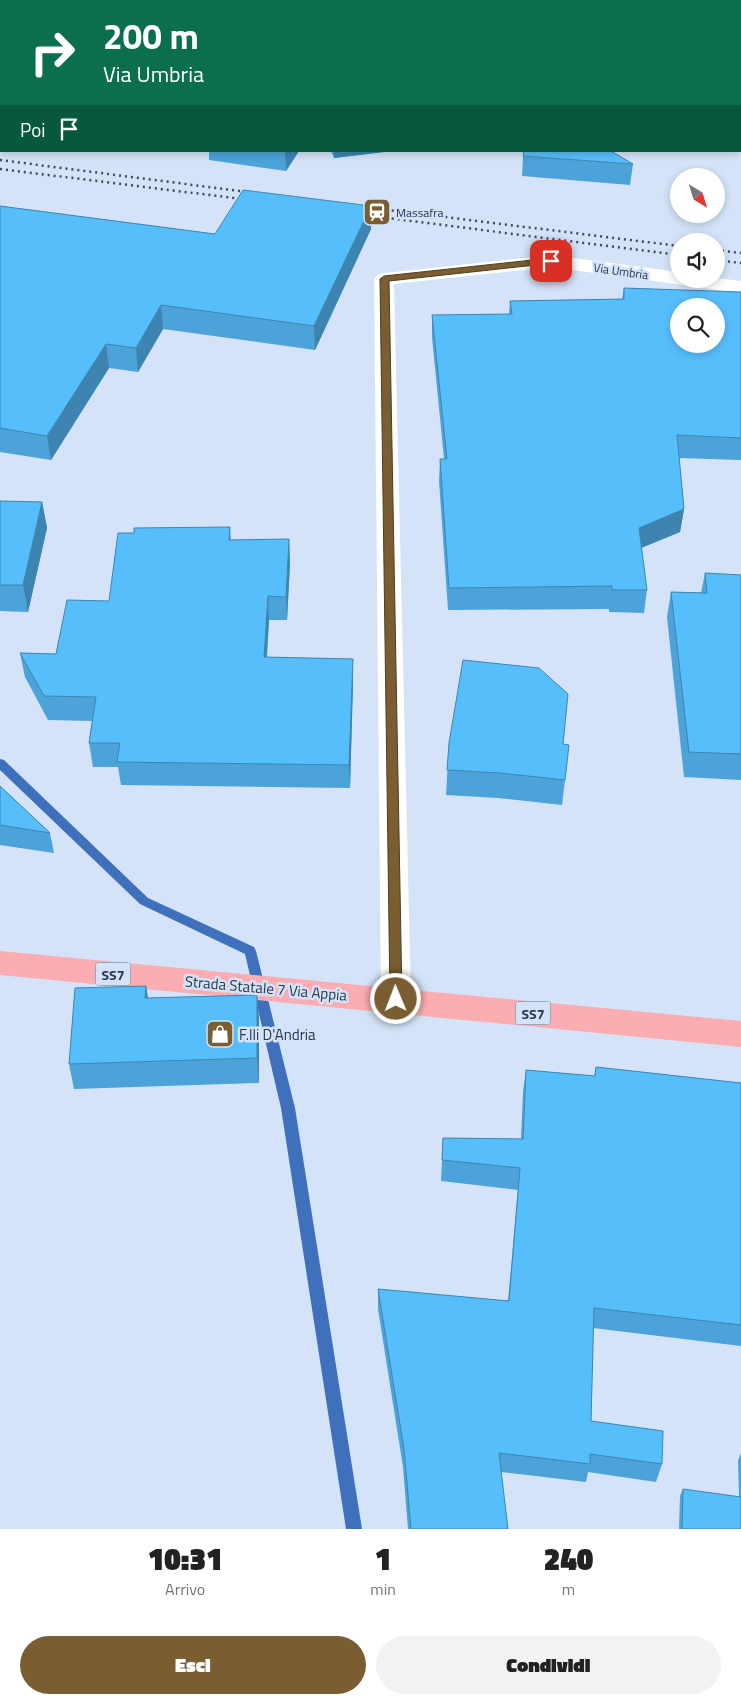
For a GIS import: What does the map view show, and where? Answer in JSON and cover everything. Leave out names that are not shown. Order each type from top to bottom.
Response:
[{"type":"main road","name":"Strada Statale 7 Via Appia","points":[[0,963],[396,999],[741,1034]]},
{"type":"street","name":"Via Umbria","points":[[396,999],[384,279],[551,261],[670,278]]},
{"type":"street","name":"Via Umbria","points":[[725,285],[741,287]]},
{"type":"building","points":[[524,152],[613,152],[633,164],[523,156]]},
{"type":"building","points":[[243,190],[371,206],[314,326],[161,305],[136,348],[106,344],[47,436],[0,428],[0,206],[215,234]]},
{"type":"building","points":[[624,288],[741,292],[741,438],[677,435],[684,509],[639,528],[647,590],[612,590],[612,586],[449,588],[440,459],[447,459],[432,315],[512,314],[510,301],[624,299]]},
{"type":"building","points":[[0,501],[42,502],[23,585],[0,585]]},
{"type":"building","points":[[230,527],[229,540],[289,539],[286,597],[268,596],[264,657],[353,659],[349,765],[117,762],[120,743],[89,743],[96,697],[44,696],[20,653],[56,654],[67,600],[109,601],[118,533],[134,533],[134,528]]},
{"type":"building","points":[[705,573],[741,575],[741,754],[689,752],[671,592],[707,593]]},
{"type":"building","points":[[463,660],[539,668],[568,694],[563,744],[569,745],[565,780],[447,770],[449,743]]},
{"type":"building","points":[[0,786],[50,833],[0,825]]},
{"type":"building","points":[[146,986],[145,998],[257,995],[257,1058],[69,1064],[75,988]]},
{"type":"building","points":[[596,1067],[741,1083],[741,1325],[594,1308],[591,1421],[663,1431],[662,1464],[590,1454],[590,1464],[499,1453],[508,1529],[411,1529],[404,1449],[378,1289],[509,1301],[520,1168],[442,1160],[443,1138],[523,1139],[526,1070],[595,1076]]},
{"type":"building","points":[[683,1489],[741,1497],[741,1529],[682,1529]]},
{"type":"waterway","points":[[0,763],[144,901],[250,951],[288,1108],[354,1529]]},
{"type":"railway","points":[[0,160],[255,193]]},
{"type":"railway","points":[[0,169],[250,200]]},
{"type":"railway","points":[[356,206],[670,245]]},
{"type":"railway","points":[[356,214],[670,254]]},
{"type":"railway","points":[[725,251],[741,253]]},
{"type":"railway","points":[[725,261],[741,263]]},
{"type":"place","name":"Massafra","points":[[377,212]]},
{"type":"place","name":"F.lli D'Andria","points":[[220,1034]]},
{"type":"route","points":[[396,999],[384,279],[551,261]]}]
